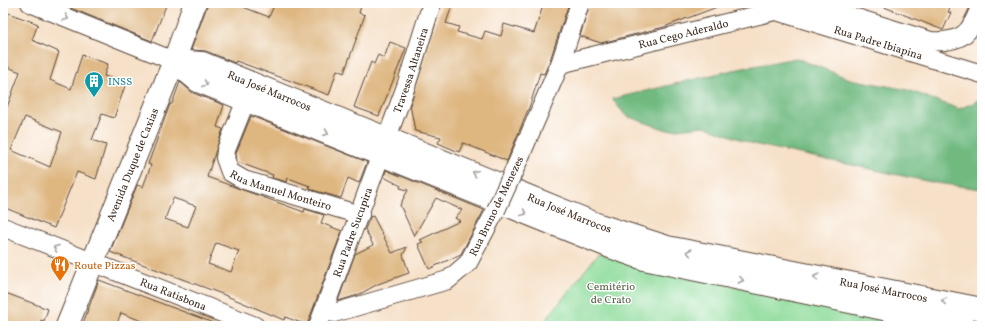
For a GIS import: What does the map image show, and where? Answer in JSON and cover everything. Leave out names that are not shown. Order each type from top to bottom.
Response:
[{"type":"main road","name":"Avenida Duque de Caxias","points":[[67,326],[174,61],[195,3]]},
{"type":"main road","name":"Rua José Marrocos","points":[[174,61],[198,80],[246,100],[384,146],[605,227],[667,247],[711,265],[966,326]]},
{"type":"main road","name":"Rua José Marrocos","points":[[174,61],[202,63],[384,146]]},
{"type":"main road","name":"Rua José Marrocos","points":[[711,265],[982,309]]},
{"type":"street","name":"Rua José Marrocos","points":[[30,3],[174,61]]},
{"type":"street","name":"Travessa Altaneira","points":[[384,146],[406,86],[432,3]]},
{"type":"street","name":"Rua Bruno de Menezes","points":[[320,318],[448,280],[468,262],[496,210],[516,166],[560,64],[580,3]]},
{"type":"street","name":"Rua Cego Aderaldo","points":[[560,64],[808,3]]},
{"type":"street","name":"Rua Padre Ibiapina","points":[[808,3],[931,41],[957,40],[973,24],[982,3]]},
{"type":"street","name":"Rua Padre Ibiapina","points":[[775,11],[982,74]]},
{"type":"street","name":"Rua Manuel Monteiro","points":[[246,100],[226,150],[225,162],[230,172],[244,180],[360,215]]},
{"type":"street","name":"Rua Padre Sucupira","points":[[320,318],[360,215],[384,146]]},
{"type":"street","name":"Rua Ratisbona","points":[[3,227],[254,326]]},
{"type":"green space","points":[[796,58],[850,79],[908,90],[959,109],[982,99],[982,189],[936,183],[753,144],[704,126],[667,130],[626,116],[612,99],[733,70]]},
{"type":"green space","name":"Cemitério de Crato","points":[[598,254],[675,274],[933,326],[541,326]]},
{"type":"building","points":[[58,3],[167,3],[152,41]]},
{"type":"building","points":[[208,3],[239,3],[238,5],[269,17],[275,3],[362,3],[359,13],[365,15],[344,73],[337,70],[329,95],[236,61],[235,63],[206,51],[191,50]]},
{"type":"building","points":[[442,3],[453,3],[446,23],[459,27],[457,32],[482,39],[485,31],[501,36],[504,24],[534,33],[544,3],[569,3],[550,60],[544,74],[540,73],[530,105],[507,161],[463,143],[459,152],[438,143],[441,137],[415,131],[410,105]]},
{"type":"building","points":[[590,3],[725,4],[664,27],[601,43],[580,36]]},
{"type":"building","points":[[874,3],[952,3],[948,12],[951,13],[943,30]]},
{"type":"building","points":[[3,11],[38,24],[32,40],[59,52],[50,80],[71,89],[82,55],[108,64],[104,76],[126,83],[114,118],[102,114],[92,140],[106,145],[96,179],[77,172],[54,228],[3,207],[3,118],[20,72],[3,65]],"holes":[[[25,117],[62,132],[50,167],[11,150]]]},
{"type":"building","points":[[390,42],[406,48],[379,116],[354,107],[371,62],[374,64],[378,55],[384,58]]},
{"type":"building","points":[[180,82],[193,93],[224,105],[217,127],[223,129],[207,177],[304,212],[305,209],[324,215],[321,223],[342,231],[307,325],[285,317],[284,320],[222,294],[110,252],[137,185],[143,187],[151,165],[148,164],[170,104],[172,104]],"holes":[[[173,198],[196,206],[188,227],[165,219]],[[216,243],[239,251],[231,272],[208,264]]]},
{"type":"building","points":[[251,116],[367,162],[359,183],[348,178],[341,198],[309,189],[310,186],[288,178],[287,182],[272,178],[273,175],[237,162],[236,153]]},
{"type":"building","points":[[386,170],[484,210],[461,254],[429,269],[418,244],[423,242],[420,240],[460,221],[455,218],[462,210],[436,198],[414,236],[400,205],[408,190],[400,188],[401,186],[384,177]]},
{"type":"building","points":[[373,216],[392,253],[407,247],[403,255],[409,273],[378,284],[358,295],[338,301],[355,254],[373,245],[365,229],[370,217]]},
{"type":"building","points":[[99,280],[219,326],[155,326],[121,313],[116,326],[82,326]]},
{"type":"building","points":[[3,292],[48,309],[44,321],[41,320],[39,326],[3,326]]},
{"type":"place","name":"INSS","points":[[94,98]]},
{"type":"place","name":"Route Pizzas","points":[[60,282]]}]
